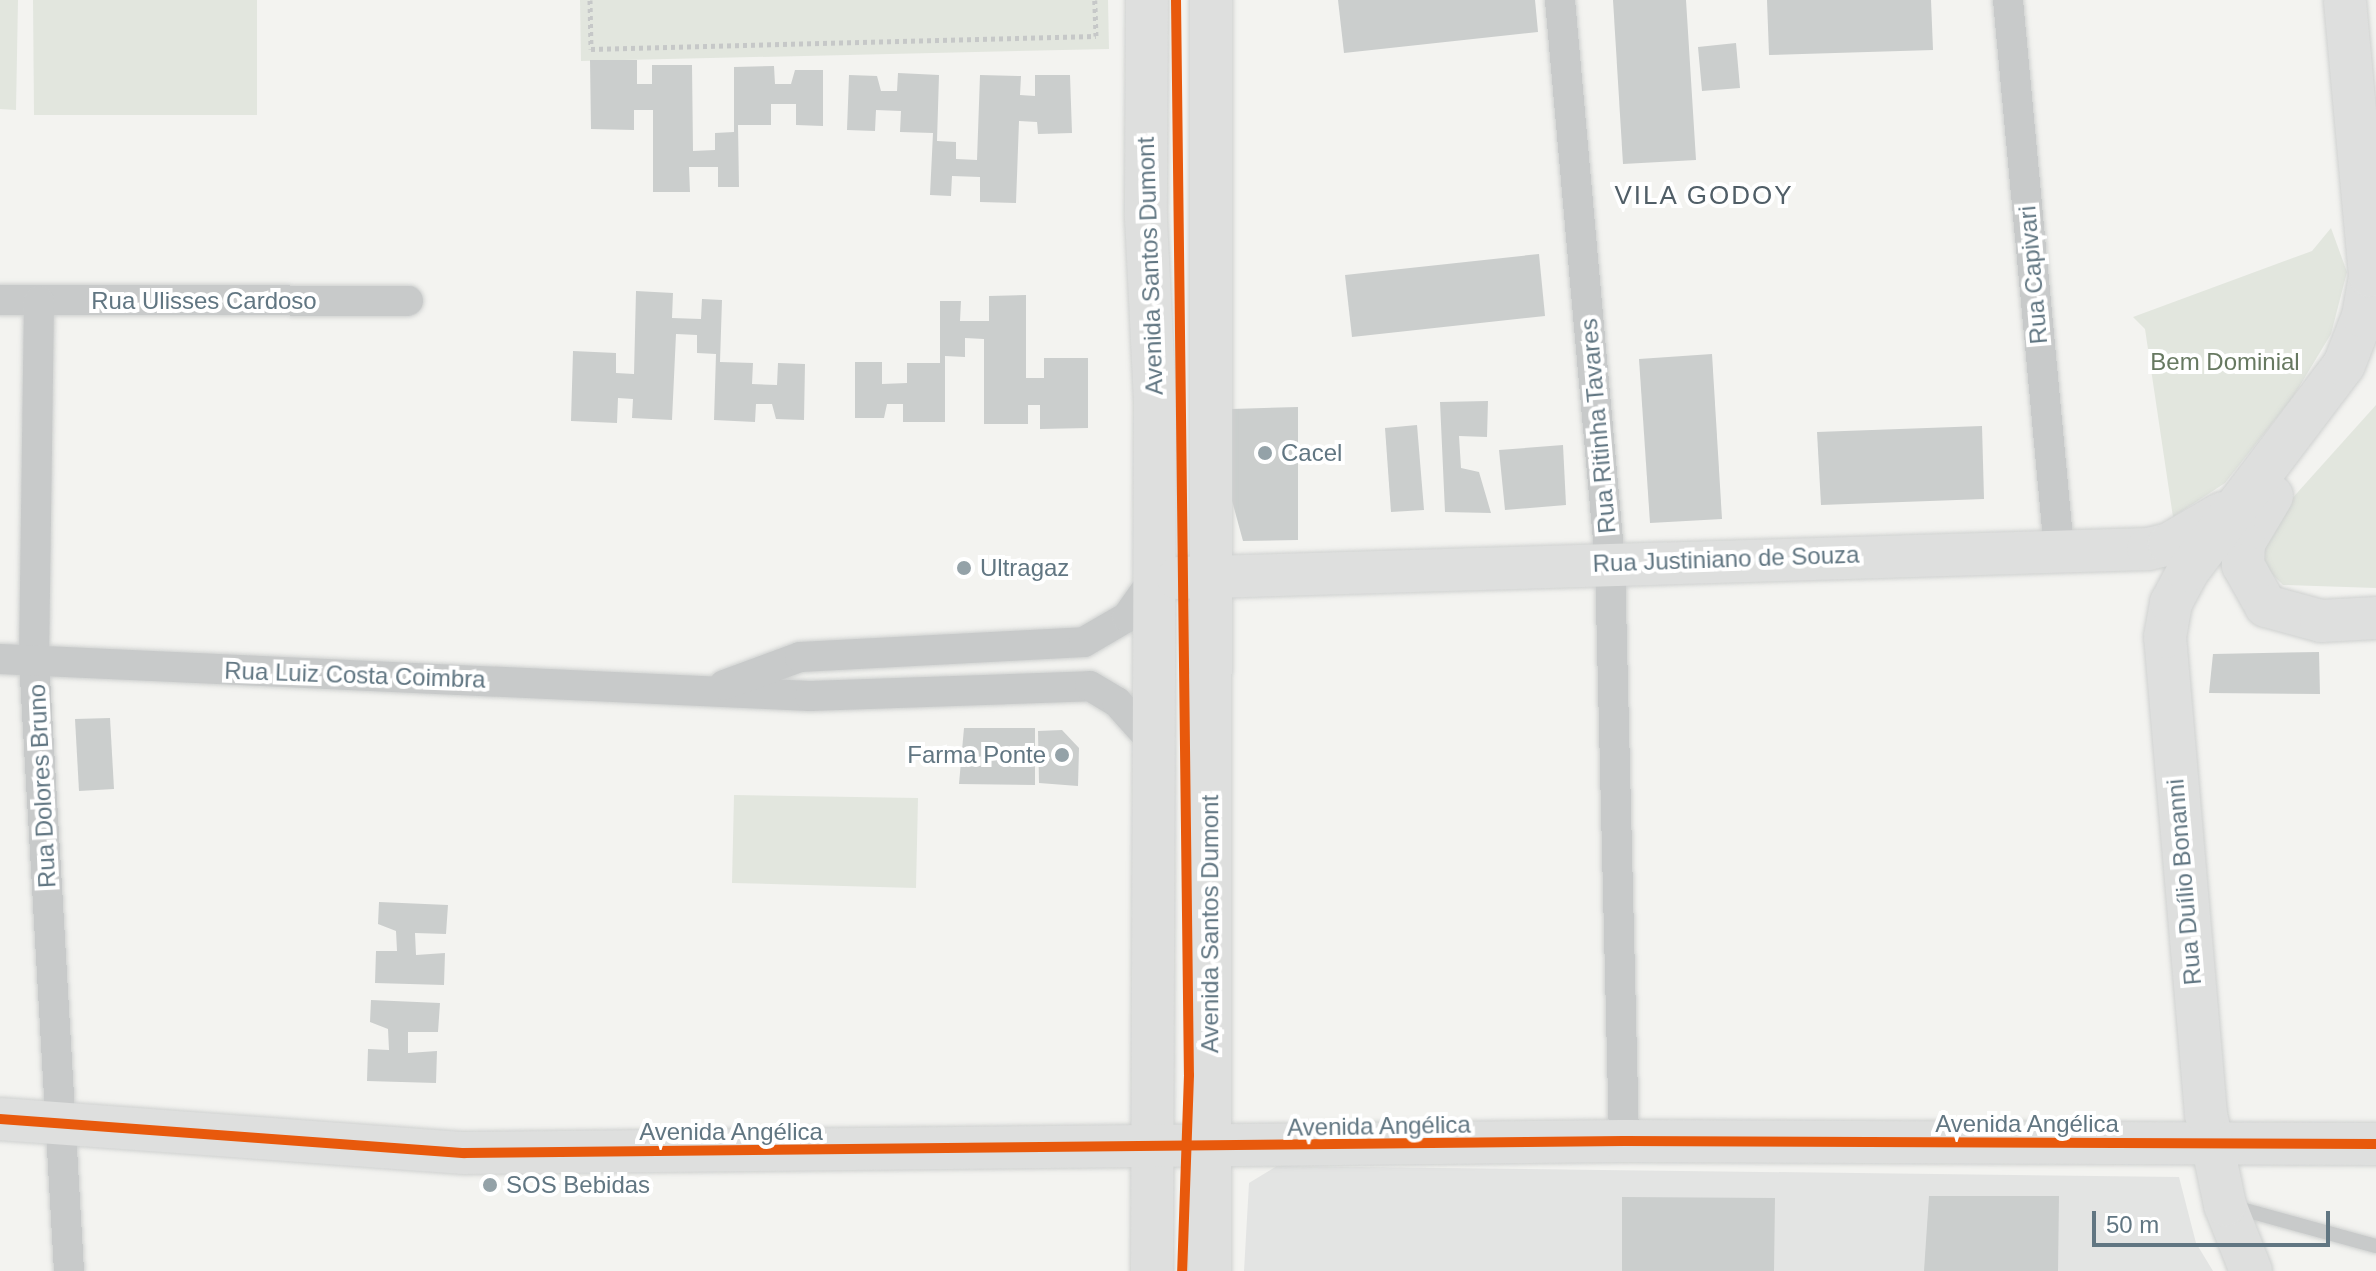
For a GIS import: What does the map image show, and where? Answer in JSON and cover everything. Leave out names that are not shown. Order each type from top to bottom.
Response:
[{"type":"main road","name":"Avenida Santos Dumont","points":[[1147,0],[1153,580],[1152,1271]]},
{"type":"main road","name":"Avenida Santos Dumont","points":[[1210,1271],[1206,577],[1211,0]]},
{"type":"main road","points":[[2345,0],[2370,276],[2363,316],[2360,364],[2311,446],[2244,543],[2243,565],[2251,587],[2266,606],[2286,615],[2376,618]]},
{"type":"main road","name":"Rua Duílio Bonanni","points":[[2251,1271],[2225,1205],[2213,1145],[2165,637],[2171,603],[2234,506],[2360,364]]},
{"type":"main road","name":"Rua Justiniano de Souza","points":[[1206,577],[2169,544],[2234,506],[2311,446]]},
{"type":"main road","points":[[1153,580],[1206,577]]},
{"type":"main road","name":"Avenida Angélica","points":[[0,1119],[464,1153],[1153,1151],[1624,1141],[2376,1144]]},
{"type":"street","name":"Rua Ritinha Tavares","points":[[1560,0],[1610,562],[1624,1141]]},
{"type":"street","name":"Rua Capivari","points":[[2008,0],[2059,550]]},
{"type":"street","name":"Rua Ulisses Cardoso","points":[[0,300],[408,301]]},
{"type":"street","name":"Rua Dolores Bruno","points":[[39,301],[34,660],[69,1271]]},
{"type":"street","name":"Rua Luiz Costa Coimbra","points":[[710,689],[800,657],[1084,642],[1127,617],[1153,580]]},
{"type":"street","points":[[800,657],[785,672],[788,687],[802,695]]},
{"type":"street","name":"Rua Luiz Costa Coimbra","points":[[0,659],[802,695],[1090,686],[1117,702],[1151,740]]},
{"type":"lane","points":[[2225,1205],[2376,1246]]},
{"type":"path","points":[[590,0],[591,49],[1096,36],[1095,0]]},
{"type":"shaded area","points":[[1277,1166],[2179,1177],[2196,1243],[2213,1271],[1244,1271],[1249,1183]]},
{"type":"green space","points":[[0,0],[18,0],[16,110],[0,109]]},
{"type":"green space","points":[[33,0],[257,0],[257,115],[34,115]]},
{"type":"green space","points":[[580,0],[1108,0],[1109,49],[581,61]]},
{"type":"green space","name":"Bem Dominial","points":[[2331,228],[2347,272],[2331,334],[2293,397],[2225,483],[2173,517],[2145,329],[2133,317],[2312,251]]},
{"type":"green space","points":[[2376,405],[2376,588],[2283,585],[2265,567],[2263,531]]},
{"type":"green space","points":[[734,795],[918,798],[916,888],[732,883]]},
{"type":"building","points":[[1338,0],[1535,0],[1538,32],[1344,53]]},
{"type":"building","points":[[1613,0],[1686,0],[1696,160],[1623,164]]},
{"type":"building","points":[[1767,0],[1931,0],[1933,50],[1769,55]]},
{"type":"building","points":[[1736,43],[1740,88],[1702,91],[1698,47]]},
{"type":"building","points":[[590,60],[637,60],[637,84],[652,84],[652,65],[692,65],[693,151],[715,150],[715,133],[734,132],[734,67],[774,66],[775,84],[791,84],[795,70],[823,70],[823,126],[796,125],[796,104],[771,104],[771,125],[738,125],[739,187],[718,187],[718,167],[689,167],[690,192],[653,192],[653,110],[634,110],[634,130],[591,129]]},
{"type":"building","points":[[898,73],[939,75],[937,141],[956,142],[956,159],[977,160],[980,75],[1021,76],[1020,95],[1035,96],[1035,75],[1070,75],[1072,133],[1038,134],[1037,122],[1019,121],[1016,203],[980,202],[980,177],[952,176],[951,196],[930,195],[933,133],[900,132],[901,111],[876,110],[875,131],[847,130],[849,75],[877,76],[881,91],[897,91]]},
{"type":"building","points":[[1539,254],[1545,316],[1352,337],[1345,275]]},
{"type":"building","points":[[636,291],[673,293],[672,318],[701,319],[702,299],[722,300],[720,362],[753,363],[752,384],[777,385],[778,363],[805,364],[804,420],[776,419],[772,404],[756,404],[755,422],[714,420],[716,354],[697,353],[697,335],[676,334],[672,420],[632,418],[633,399],[618,398],[617,423],[571,421],[573,351],[616,353],[616,373],[634,374]]},
{"type":"building","points":[[1026,295],[1026,378],[1044,378],[1044,358],[1088,358],[1088,428],[1040,429],[1040,405],[1028,405],[1028,424],[984,424],[984,339],[965,338],[965,357],[945,356],[945,422],[903,422],[903,404],[887,404],[884,418],[855,418],[855,362],[882,362],[882,384],[907,383],[907,363],[940,363],[940,301],[961,301],[960,321],[989,321],[989,296]]},
{"type":"building","points":[[1712,354],[1722,519],[1650,523],[1639,359]]},
{"type":"building","points":[[1488,401],[1487,437],[1459,436],[1461,468],[1479,472],[1491,513],[1445,512],[1440,402]]},
{"type":"building","name":"Cacel","points":[[1298,407],[1298,540],[1243,541],[1231,497],[1231,409]]},
{"type":"building","points":[[1417,425],[1424,510],[1391,512],[1385,428]]},
{"type":"building","points":[[1982,426],[1984,499],[1821,505],[1817,432]]},
{"type":"building","points":[[1563,445],[1566,505],[1505,510],[1499,450]]},
{"type":"building","points":[[2319,652],[2320,694],[2209,693],[2213,654]]},
{"type":"building","points":[[110,718],[114,789],[79,791],[75,719]]},
{"type":"building","points":[[964,728],[1035,728],[1035,785],[959,784]]},
{"type":"building","points":[[1062,730],[1079,748],[1078,786],[1039,783],[1038,731]]},
{"type":"building","points":[[379,902],[448,905],[446,934],[415,933],[416,955],[445,953],[444,985],[375,983],[376,951],[397,951],[396,931],[378,924]]},
{"type":"building","points":[[371,1000],[440,1003],[438,1032],[408,1032],[408,1053],[437,1051],[436,1083],[367,1081],[368,1049],[389,1050],[388,1029],[370,1022]]},
{"type":"building","points":[[1929,1196],[2059,1196],[2058,1271],[1924,1271]]},
{"type":"building","points":[[1622,1197],[1775,1198],[1774,1271],[1622,1271]]},
{"type":"cycle path","points":[[1176,0],[1189,1075],[1182,1271]]},
{"type":"cycle path","points":[[0,1119],[464,1153],[1624,1141],[2376,1144]]},
{"type":"place","name":"Cacel","points":[[1265,453]]},
{"type":"place","name":"Ultragaz","points":[[964,568]]},
{"type":"place","name":"Farma Ponte","points":[[1062,755]]},
{"type":"place","name":"SOS Bebidas","points":[[490,1185]]},
{"type":"district","name":"VILA GODOY","points":[[1704,196]]}]
